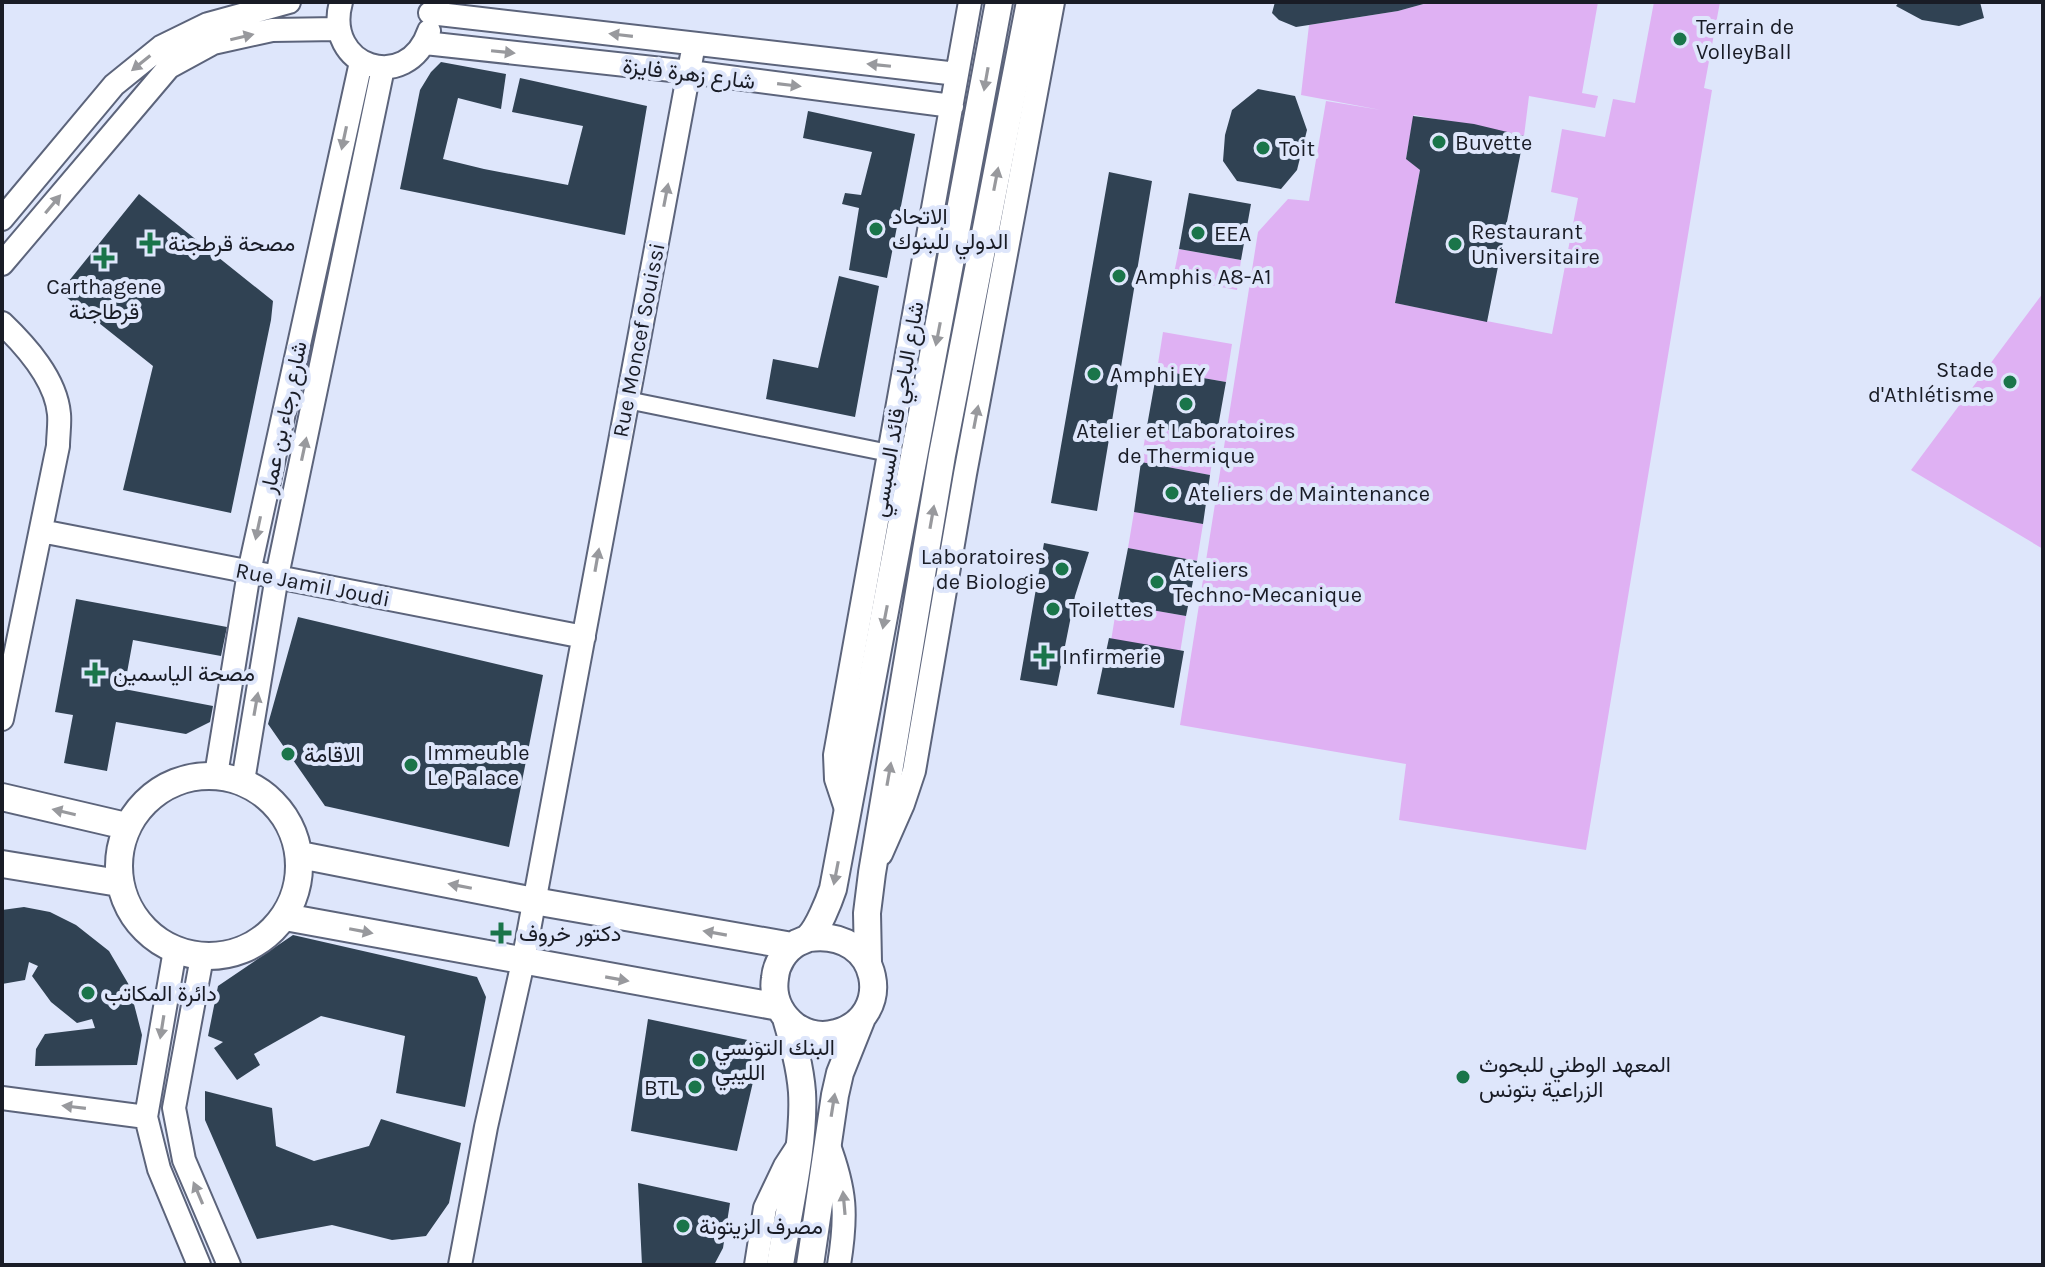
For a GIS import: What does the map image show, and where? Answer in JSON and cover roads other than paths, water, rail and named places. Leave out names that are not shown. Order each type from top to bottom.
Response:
[{"type":"street","points":[[2,219],[114,85],[161,47],[208,24],[289,2]]},
{"type":"street","points":[[341,2],[337,14],[338,29],[346,48],[361,62],[383,68],[400,65],[415,56],[425,43],[430,29],[427,5]]},
{"type":"street","name":"شارع الباجي قائد السبسي","points":[[848,815],[836,779],[835,755],[970,2]]},
{"type":"street","points":[[780,1265],[798,1146],[802,1093],[796,1053],[774,991],[775,974],[781,959],[800,942],[829,903],[999,2]]},
{"type":"street","points":[[810,1265],[840,1073],[873,995],[873,978],[868,962],[867,913],[872,873],[942,455],[1030,2]]},
{"type":"street","points":[[872,873],[914,771],[965,474],[1053,2]]},
{"type":"street","name":"شارع زهرة فايزة","points":[[427,5],[694,44],[957,74]]},
{"type":"street","points":[[2,264],[169,67],[213,43],[272,30],[338,29]]},
{"type":"street","name":"شارع زهرة فايزة","points":[[425,43],[690,72],[952,106]]},
{"type":"street","name":"Rue Moncef Souissi","points":[[460,1265],[486,1127],[523,962],[694,44]]},
{"type":"street","name":"شارع رجاء بن عمار","points":[[216,775],[249,572],[361,62]]},
{"type":"street","name":"شارع رجاء بن عمار","points":[[243,781],[277,576],[383,68]]},
{"type":"street","points":[[2,323],[38,364],[59,412],[58,446],[2,719]]},
{"type":"street","points":[[627,400],[889,453]]},
{"type":"street","name":"Rue Jamil Joudi","points":[[41,531],[584,637]]},
{"type":"street","points":[[216,775],[243,781],[270,798],[290,824],[300,855],[298,887],[285,917],[262,940],[234,954],[202,957],[175,950],[149,934],[130,911],[119,883],[118,854],[126,826],[142,804],[163,787],[189,777],[216,775]]},
{"type":"street","points":[[2,797],[126,826]]},
{"type":"street","points":[[300,855],[534,901],[800,942],[826,935],[842,939],[857,948],[868,962]]},
{"type":"street","points":[[2,864],[119,883]]},
{"type":"street","points":[[285,917],[783,1013],[798,1028],[813,1034],[829,1035],[844,1031],[862,1018]]},
{"type":"street","points":[[175,950],[146,1117],[159,1169],[199,1265]]},
{"type":"street","points":[[202,957],[174,1108],[184,1160],[229,1265]]},
{"type":"street","points":[[2,1098],[146,1117]]},
{"type":"street","points":[[828,1143],[844,1196],[845,1227],[839,1265]]},
{"type":"street","points":[[756,1265],[765,1208],[798,1146]]},
{"type":"place","name":"Terrain de VolleyBall","points":[[1680,39]]},
{"type":"place","name":"Buvette","points":[[1439,142]]},
{"type":"place","name":"Toit","points":[[1263,148]]},
{"type":"place","name":"الاتحاد الدولي للبنوك","points":[[876,229]]},
{"type":"place","name":"EEA","points":[[1198,233]]},
{"type":"place","name":"مصحة قرطجنة","points":[[150,243]]},
{"type":"place","name":"Restaurant Universitaire","points":[[1455,244]]},
{"type":"place","name":"Carthagene قرطاجنة","points":[[104,258]]},
{"type":"place","name":"Amphis A8-A1","points":[[1119,276]]},
{"type":"place","name":"Amphi EY","points":[[1094,374]]},
{"type":"place","name":"Stade d'Athlétisme","points":[[2010,382]]},
{"type":"place","name":"Atelier et Laboratoires de Thermique","points":[[1186,404]]},
{"type":"place","name":"Ateliers de Maintenance","points":[[1172,493]]},
{"type":"place","name":"Laboratoires de Biologie","points":[[1062,569]]},
{"type":"place","name":"Ateliers Techno-Mecanique","points":[[1157,582]]},
{"type":"place","name":"Toilettes","points":[[1053,609]]},
{"type":"place","name":"Infirmerie","points":[[1044,656]]},
{"type":"place","name":"مصحة الياسمين","points":[[95,673]]},
{"type":"place","name":"الاقامة","points":[[288,754]]},
{"type":"place","name":"Immeuble Le Palace","points":[[411,765]]},
{"type":"place","name":"دكتور خروف","points":[[501,933]]},
{"type":"place","name":"دائرة المكاتب","points":[[88,993]]},
{"type":"place","name":"البنك التونسي الليبي","points":[[699,1060]]},
{"type":"place","name":"المعهد الوطني للبحوث الزراعية بتونس","points":[[1463,1077]]},
{"type":"place","name":"BTL","points":[[695,1087]]},
{"type":"place","name":"مصرف الزيتونة","points":[[683,1226]]}]
